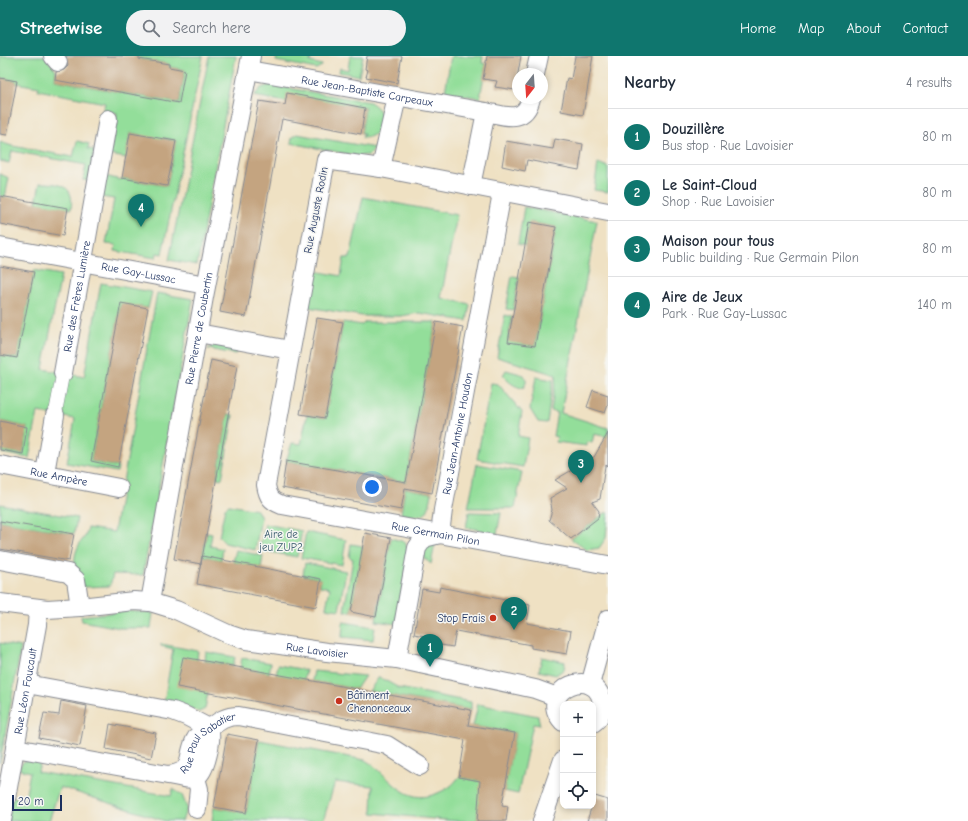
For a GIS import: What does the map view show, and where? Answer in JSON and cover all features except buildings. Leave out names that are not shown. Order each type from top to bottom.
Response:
[{"type":"street","points":[[536,68],[539,56]]},
{"type":"street","name":"Rue Jean-Baptiste Carpeaux","points":[[250,63],[397,97],[507,116],[522,114],[527,110],[529,104]]},
{"type":"street","name":"Rue Pierre de Coubertin","points":[[150,602],[206,285],[250,63]]},
{"type":"street","points":[[381,168],[397,97]]},
{"type":"street","points":[[471,186],[486,112]]},
{"type":"street","name":"Rue des Frères Lumière","points":[[45,473],[108,119]]},
{"type":"street","name":"Rue Auguste Rodin","points":[[268,495],[266,485],[267,477],[326,160],[381,168],[502,193],[608,212]]},
{"type":"street","name":"Rue Jean-Antoine Houdon","points":[[440,534],[443,510],[502,193]]},
{"type":"street","name":"Rue Gay-Lussac","points":[[0,247],[206,285]]},
{"type":"street","points":[[198,333],[290,350]]},
{"type":"street","name":"Rue Ampère","points":[[0,465],[119,488]]},
{"type":"street","name":"Rue Germain Pilon","points":[[268,495],[273,502],[282,505],[608,565]]},
{"type":"street","points":[[397,660],[417,548],[424,538],[440,534]]},
{"type":"street","points":[[0,560],[68,573],[76,580],[80,607]]},
{"type":"street","name":"Rue Lavoisier","points":[[0,603],[38,608],[80,607],[134,600],[150,602],[176,610],[228,634],[246,640],[327,652],[397,660],[535,689],[557,697]]},
{"type":"street","name":"Rue Léon Foucault","points":[[2,821],[37,625],[38,608]]},
{"type":"street","points":[[590,685],[608,619]]},
{"type":"street","points":[[560,718],[556,708],[557,697],[564,688],[574,683],[590,685],[600,696],[601,714]]},
{"type":"street","points":[[27,684],[173,711],[209,728],[211,735],[205,767],[196,778],[168,775]]},
{"type":"street","name":"Rue Paul Sabatier","points":[[15,748],[168,775],[177,774],[186,768],[191,759],[195,739],[198,735],[220,719],[239,716],[387,745],[420,766]]},
{"type":"street","points":[[542,821],[560,769]]},
{"type":"street","name":"Rue Paul Sabatier","points":[[196,778],[199,789],[197,809]]},
{"type":"green space","points":[[0,56],[45,56],[56,70],[55,80],[179,103],[185,70],[169,67],[169,64],[139,59],[138,56],[203,56],[162,254],[157,253],[156,258],[115,251],[116,245],[106,244],[114,199],[101,197],[105,176],[121,180],[122,178],[167,186],[176,141],[163,138],[162,143],[141,139],[142,135],[130,133],[126,158],[110,155],[117,113],[103,110],[105,103],[38,90],[39,87],[16,83],[16,81],[0,78]]},
{"type":"green space","points":[[209,56],[236,56],[197,265],[169,260]]},
{"type":"green space","points":[[277,56],[311,56],[310,62],[322,66],[316,69],[276,61]]},
{"type":"green space","points":[[350,56],[363,56],[359,76],[339,72],[340,68],[348,70]]},
{"type":"green space","points":[[451,56],[483,56],[482,63],[486,64],[480,98],[445,92]]},
{"type":"green space","points":[[270,85],[370,102],[379,110],[382,125],[380,129],[372,136],[362,138],[364,134],[361,134],[365,108],[287,94],[286,102],[254,96],[261,88]]},
{"type":"green space","points":[[297,134],[375,148],[369,155],[358,156],[291,143],[292,138]]},
{"type":"green space","points":[[77,141],[89,144],[88,149],[94,150],[89,181],[83,180],[86,165],[12,151],[9,163],[0,161],[0,142],[12,146],[73,157]]},
{"type":"green space","points":[[598,163],[608,167],[608,192],[594,190]]},
{"type":"green space","points":[[0,174],[9,178],[5,197],[0,196]]},
{"type":"green space","points":[[40,183],[60,185],[68,190],[72,201],[71,209],[36,203]]},
{"type":"green space","points":[[363,197],[457,215],[441,298],[470,304],[467,321],[419,313],[401,316],[362,316],[308,307],[315,271],[341,276],[344,258],[350,258]]},
{"type":"green space","points":[[524,207],[597,221],[561,413],[608,428],[608,437],[594,434],[592,443],[587,442],[587,446],[556,442],[557,437],[553,436],[557,412],[551,411],[556,375],[497,357],[505,315],[512,317],[508,341],[535,346],[556,227],[529,222],[525,246],[518,244]]},
{"type":"green space","points":[[34,270],[61,275],[43,369],[84,377],[101,283],[152,292],[148,308],[121,304],[91,461],[118,467],[117,472],[67,463],[75,419],[38,412],[29,458],[2,453],[3,450],[23,454],[27,427],[0,421],[0,355],[17,358]]},
{"type":"green space","points":[[512,276],[519,277],[513,310],[506,309]]},
{"type":"green space","points":[[157,293],[193,299],[143,575],[113,574],[110,586],[84,587],[76,567],[76,551],[80,542],[86,535],[88,528],[114,532]]},
{"type":"green space","points":[[343,322],[362,325],[365,322],[436,322],[406,482],[286,461],[292,443],[301,444],[307,415],[325,418]]},
{"type":"green space","points":[[214,345],[240,350],[235,354],[208,349]]},
{"type":"green space","points":[[506,370],[524,375],[526,382],[523,388],[512,384],[507,380],[503,375]]},
{"type":"green space","points":[[536,377],[553,380],[547,423],[538,422],[530,409]]},
{"type":"green space","points":[[491,383],[498,384],[522,412],[518,436],[528,438],[523,467],[477,459]]},
{"type":"green space","points":[[228,414],[233,415],[222,479],[217,478]]},
{"type":"green space","points":[[477,464],[522,472],[515,508],[468,508]]},
{"type":"green space","points":[[405,488],[432,493],[427,512],[420,516],[401,514]]},
{"type":"green space","points":[[0,504],[77,518],[74,534],[0,521]]},
{"type":"green space","points":[[229,505],[257,510],[261,518],[255,550],[225,543],[219,537],[225,508]]},
{"type":"green space","points":[[469,512],[501,513],[497,534],[466,527]]},
{"type":"green space","points":[[605,513],[608,513],[606,538],[599,548],[587,550],[571,539]]},
{"type":"green space","name":"Aire de jeu ZUP2","points":[[265,524],[302,531],[297,557],[259,550]]},
{"type":"green space","points":[[306,532],[346,540],[342,565],[301,558]]},
{"type":"green space","points":[[207,533],[212,534],[210,546],[223,549],[221,560],[202,556]]},
{"type":"green space","points":[[391,538],[405,542],[409,553],[396,624],[376,621]]},
{"type":"green space","points":[[436,539],[431,564],[422,556],[426,542]]},
{"type":"green space","points":[[351,544],[363,546],[351,612],[344,611],[353,559],[349,557]]},
{"type":"green space","points":[[236,550],[263,556],[261,568],[233,562]]},
{"type":"green space","points":[[305,563],[346,571],[339,610],[326,608],[330,588],[320,586],[321,579],[303,575]]},
{"type":"green space","points":[[128,611],[153,613],[151,628],[120,628],[82,621],[81,616]]},
{"type":"green space","points":[[343,622],[375,627],[373,640],[342,637]]},
{"type":"green space","points":[[0,643],[21,647],[0,763]]},
{"type":"green space","points":[[161,644],[198,651],[197,660],[208,692],[205,709],[199,712],[183,705],[164,702],[173,649],[161,646]]},
{"type":"green space","points":[[206,652],[235,657],[233,666],[205,661]]},
{"type":"green space","points":[[542,657],[565,662],[564,669],[556,675],[539,671]]},
{"type":"green space","points":[[242,658],[271,663],[269,673],[240,668]]},
{"type":"green space","points":[[278,665],[306,670],[304,680],[276,675]]},
{"type":"green space","points":[[314,671],[365,676],[356,689],[312,681]]},
{"type":"green space","points":[[379,677],[399,688],[471,702],[471,710],[369,691]]},
{"type":"green space","points":[[478,704],[538,716],[540,725],[533,724],[518,794],[504,791],[515,733],[473,726]]},
{"type":"green space","points":[[259,740],[365,760],[406,793],[415,796],[426,796],[445,790],[459,777],[482,781],[477,821],[456,821],[372,813],[373,786],[335,782],[323,821],[212,821],[214,807],[246,813]]},
{"type":"green space","points":[[31,758],[41,759],[38,772],[171,796],[173,789],[182,795],[187,808],[182,821],[165,821],[60,787],[49,821],[8,821],[12,797],[25,799],[30,772],[18,769],[23,762]]},
{"type":"place","name":"Aire de Jeux","points":[[141,227]]},
{"type":"place","name":"Maison pour tous","points":[[581,483]]},
{"type":"place","name":"Stop Frais","points":[[493,618]]},
{"type":"place","name":"Le Saint-Cloud","points":[[514,630]]},
{"type":"place","name":"Douzillère","points":[[430,667]]},
{"type":"place","name":"Bâtiment Chenonceaux","points":[[339,701]]}]
